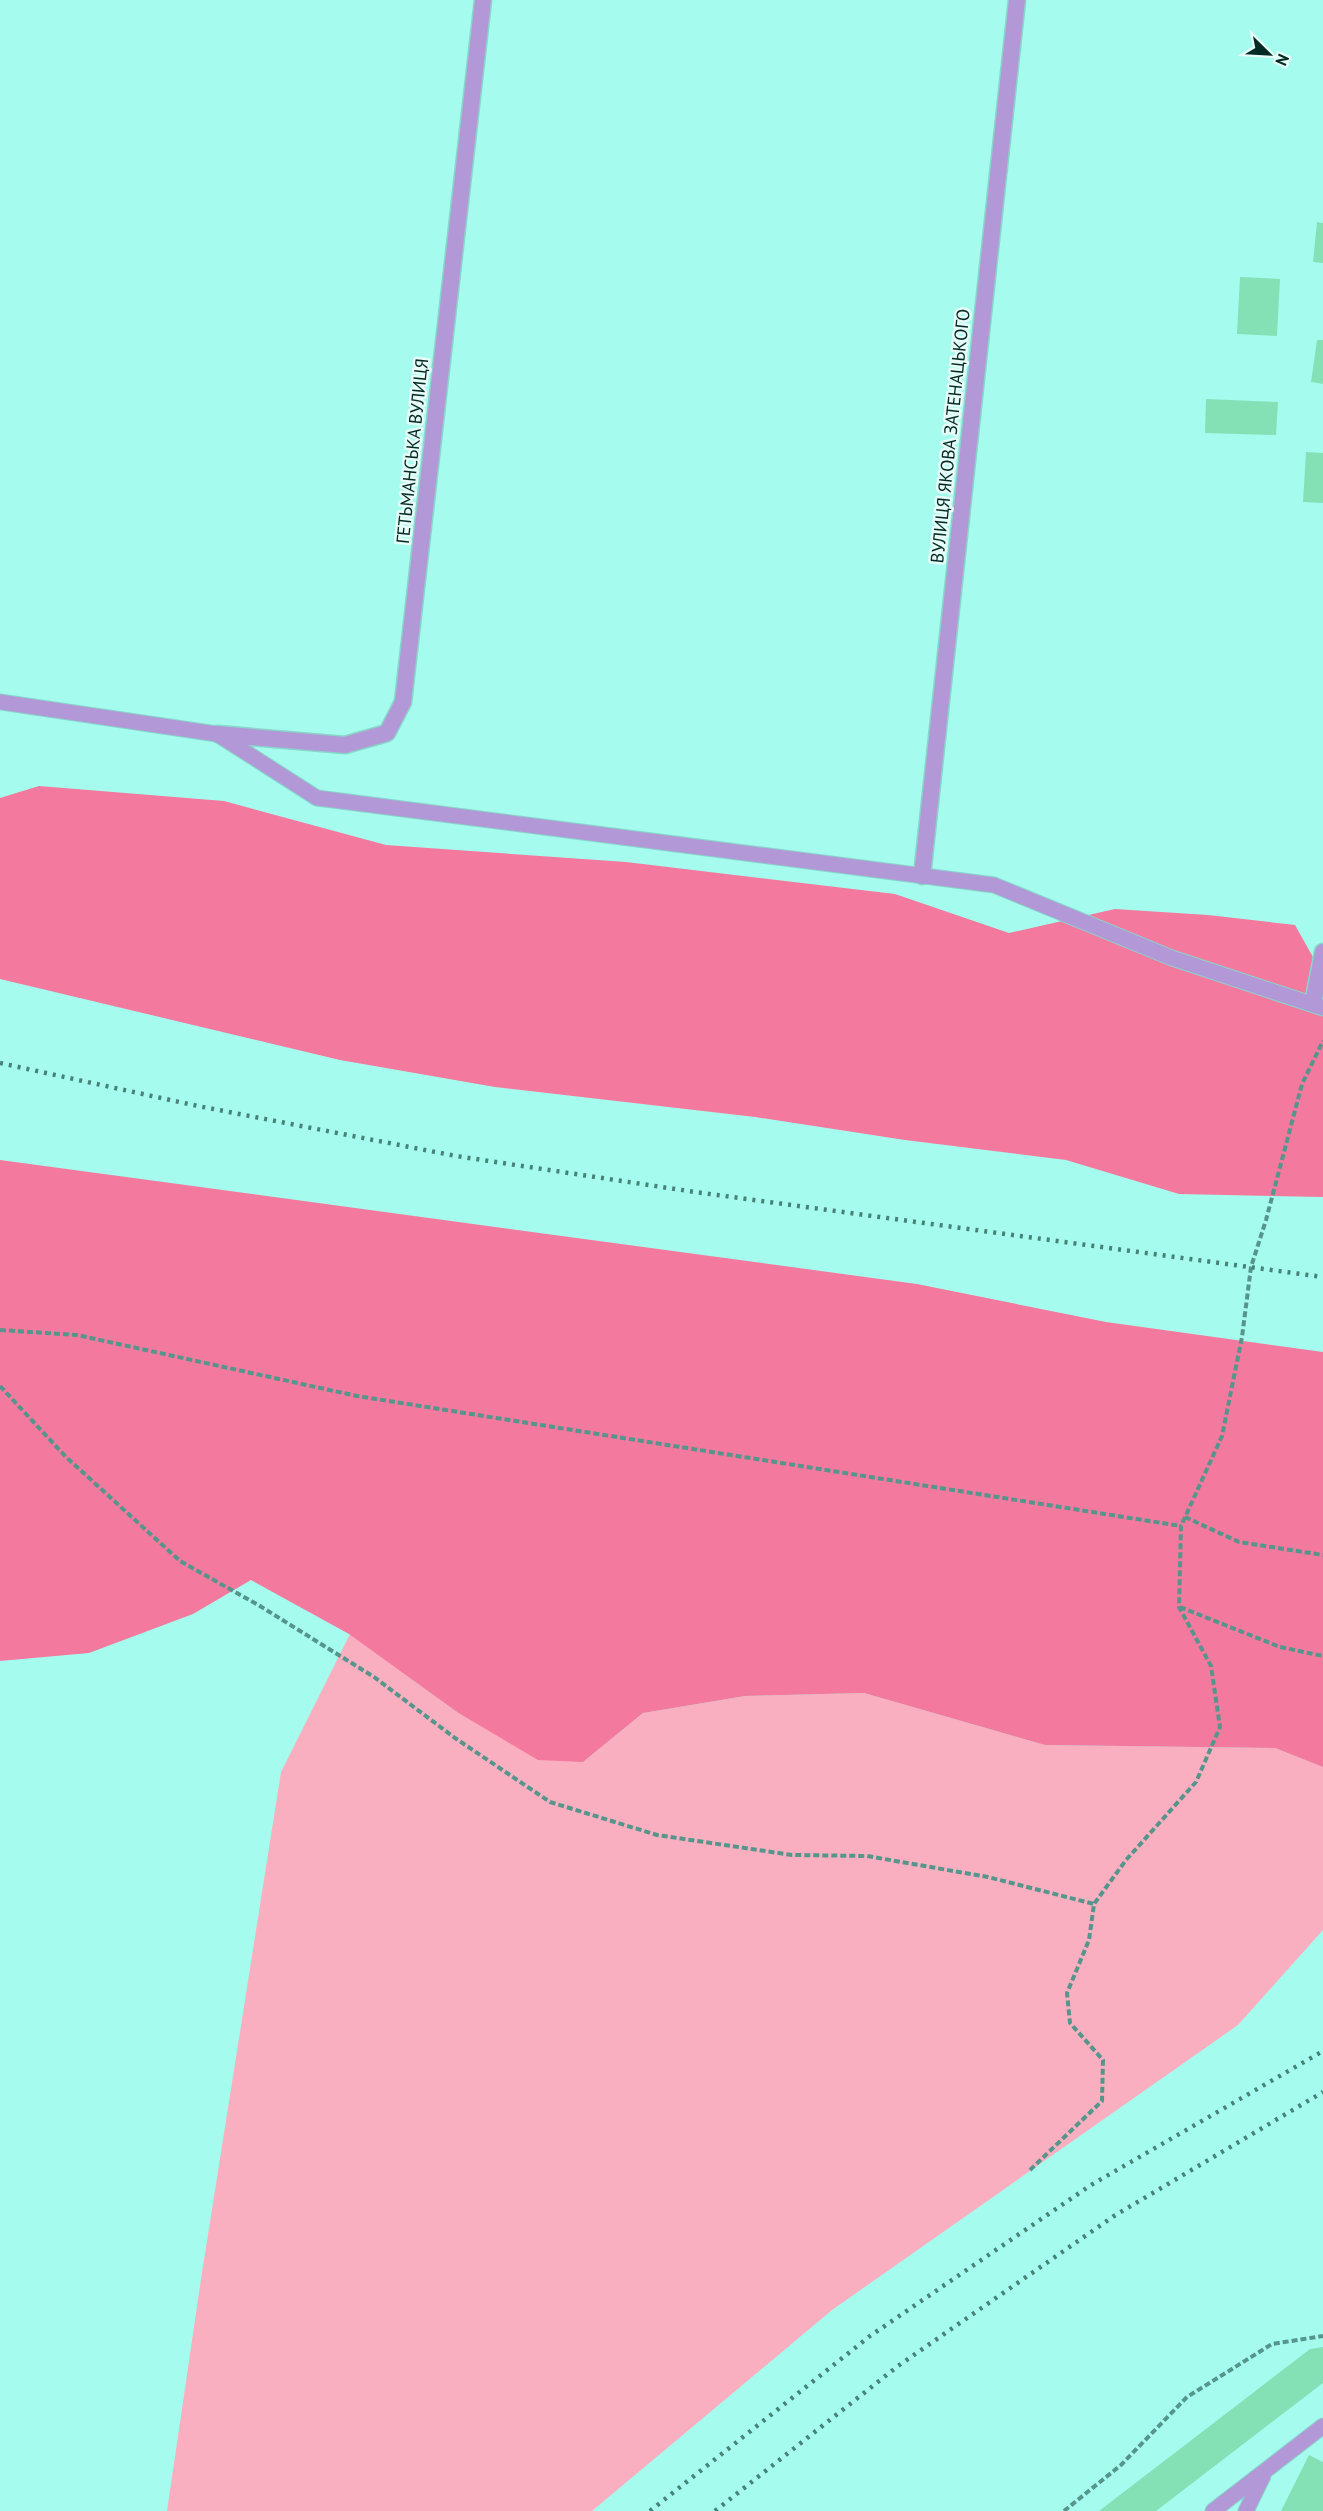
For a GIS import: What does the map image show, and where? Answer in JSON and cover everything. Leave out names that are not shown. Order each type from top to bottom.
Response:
[{"type":"street","name":"ГЕТЬМАНСЬКА ВУЛИЦЯ","points":[[217,734],[345,745],[387,733],[403,702],[483,0]]},
{"type":"street","name":"ВУЛИЦЯ ЯКОВА ЗАТЕНАЦЬКОГО","points":[[922,876],[1017,0]]},
{"type":"street","points":[[1318,1005],[1323,952]]},
{"type":"lane","points":[[0,702],[217,734],[317,798],[994,885],[1172,958],[1318,1005]]},
{"type":"lane","points":[[1214,2511],[1323,2426]]},
{"type":"lane","points":[[1246,2511],[1266,2470]]},
{"type":"path","points":[[1030,2170],[1102,2101],[1103,2060],[1070,2023],[1067,1993],[1089,1940],[1094,1905],[1126,1860],[1196,1782],[1220,1727],[1211,1666],[1179,1607],[1181,1526],[1222,1436],[1242,1337],[1251,1267],[1266,1220],[1302,1084],[1323,1041]]},
{"type":"path","points":[[0,1330],[77,1335],[357,1396],[1181,1526]]},
{"type":"path","points":[[0,1386],[66,1457],[180,1561],[260,1606],[374,1677],[455,1738],[550,1802],[657,1835],[792,1855],[867,1856],[988,1877],[1094,1905]]},
{"type":"path","points":[[1185,1517],[1239,1542],[1323,1556]]},
{"type":"path","points":[[1179,1607],[1280,1647],[1323,1656]]},
{"type":"path","points":[[1064,2511],[1121,2465],[1187,2397],[1272,2344],[1323,2336]]},
{"type":"shaded area","points":[[39,786],[224,801],[386,845],[626,862],[895,894],[1009,933],[1115,909],[1208,915],[1295,925],[1323,975],[1323,1197],[1179,1194],[1066,1160],[905,1140],[755,1117],[495,1087],[340,1060],[0,979],[0,798]]},
{"type":"shaded area","points":[[0,1160],[917,1284],[1106,1322],[1323,1352],[1323,1767],[1275,1748],[1045,1745],[864,1693],[745,1696],[643,1713],[583,1762],[538,1760],[457,1712],[349,1634],[251,1580],[193,1614],[89,1653],[0,1661]]},
{"type":"shaded area","points":[[350,1634],[457,1712],[583,1762],[643,1713],[745,1696],[864,1693],[1045,1745],[1275,1748],[1323,1767],[1323,1930],[1238,2025],[832,2310],[592,2511],[167,2511],[281,1772]]},
{"type":"building","points":[[1317,222],[1323,223],[1323,263],[1313,262]]},
{"type":"building","points":[[1240,277],[1280,279],[1277,336],[1237,334]]},
{"type":"building","points":[[1317,340],[1323,340],[1323,384],[1311,382]]},
{"type":"building","points":[[1206,399],[1278,402],[1276,435],[1205,433]]},
{"type":"building","points":[[1306,452],[1323,453],[1323,503],[1303,502]]},
{"type":"building","points":[[1323,2347],[1323,2383],[1156,2511],[1099,2511],[1310,2349]]},
{"type":"building","points":[[1309,2455],[1323,2462],[1323,2511],[1281,2511]]},
{"type":"railway","points":[[0,1063],[198,1106],[456,1156],[695,1192],[1323,1277]]},
{"type":"railway","points":[[650,2511],[870,2336],[1091,2185],[1323,2051]]},
{"type":"railway","points":[[715,2511],[898,2366],[1114,2216],[1323,2092]]}]
